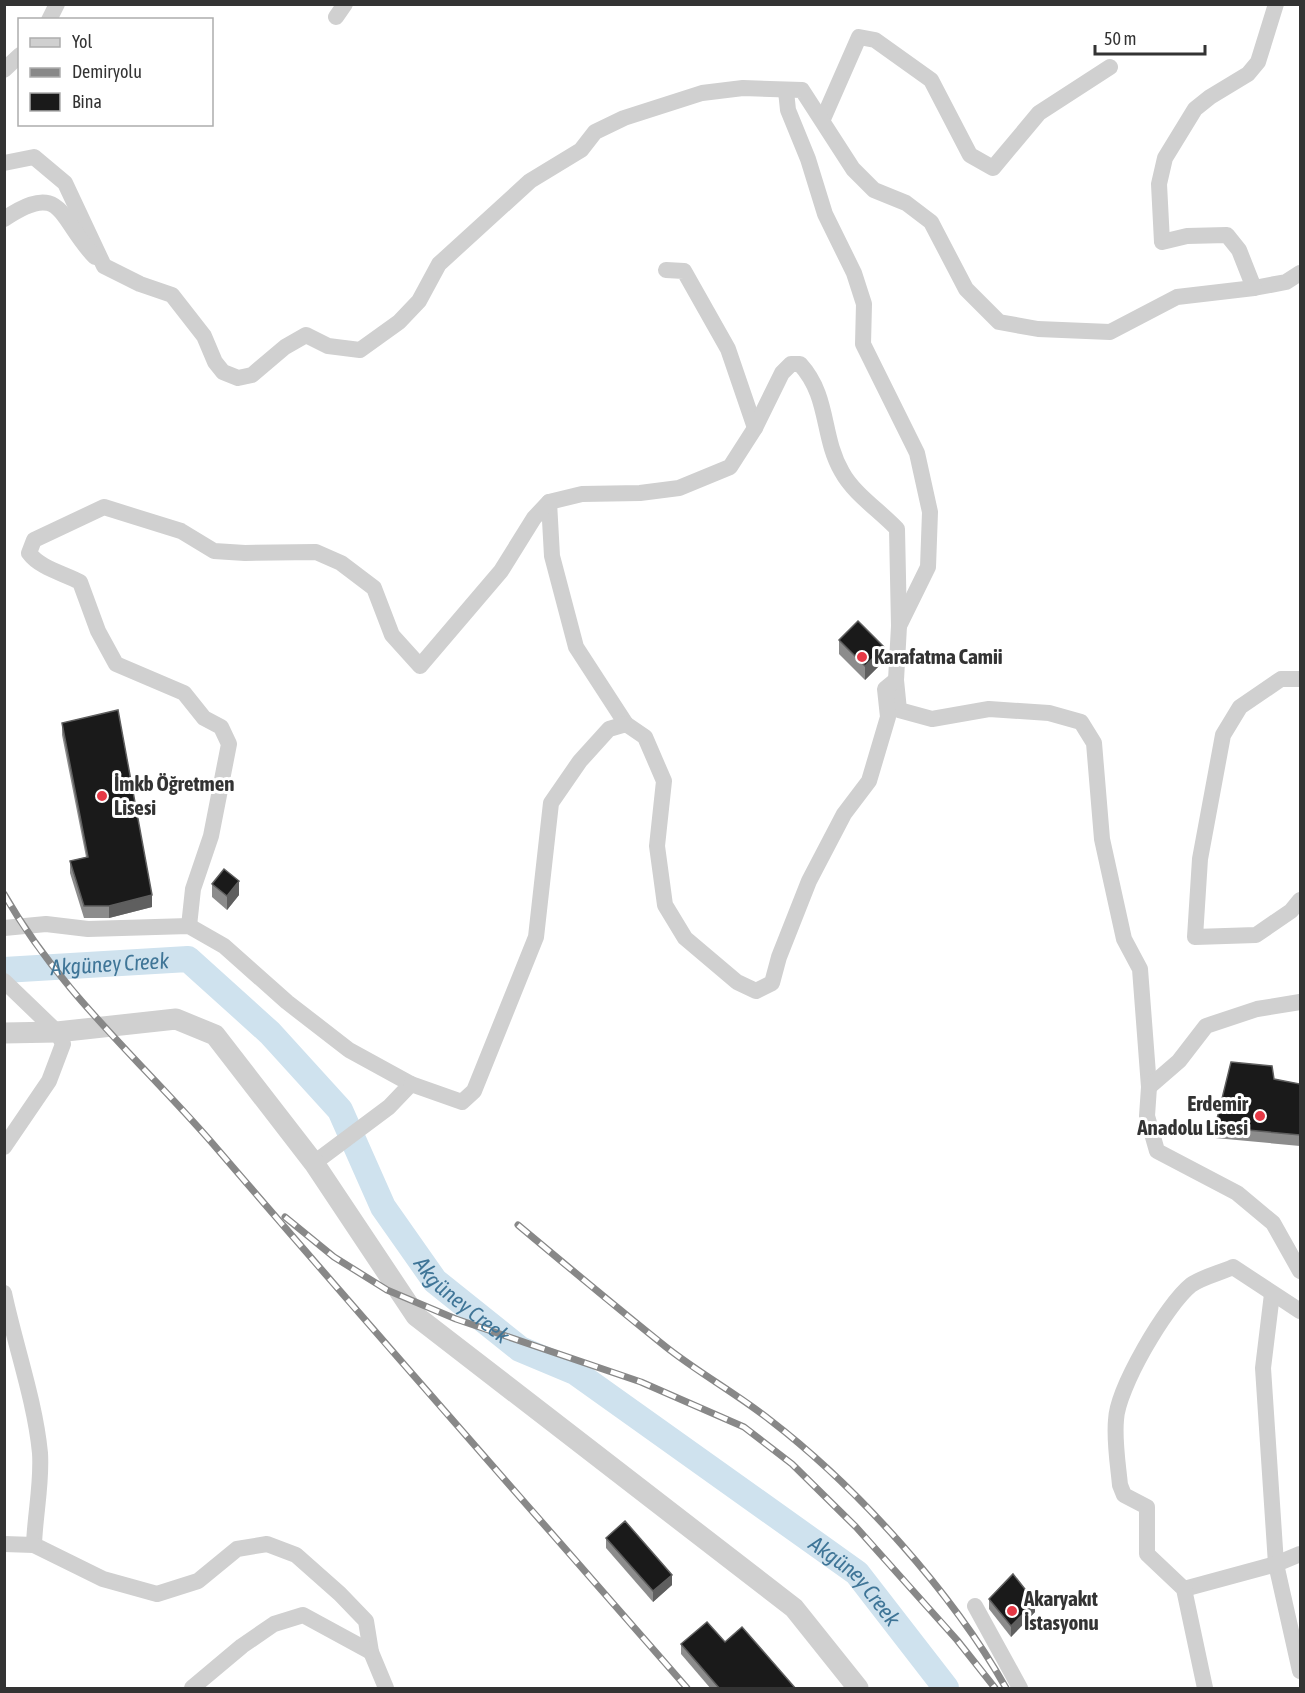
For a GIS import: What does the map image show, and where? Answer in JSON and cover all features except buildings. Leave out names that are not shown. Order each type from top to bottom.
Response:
[{"type":"street","points":[[51,18],[57,4]]},
{"type":"street","points":[[1254,288],[1239,250],[1227,235],[1187,236],[1162,242],[1160,184],[1165,158],[1195,109],[1248,74],[1258,62],[1276,4]]},
{"type":"street","points":[[823,119],[859,37],[875,40],[931,80],[970,155],[993,168],[1039,113],[1110,67]]},
{"type":"street","points":[[4,70],[18,57]]},
{"type":"street","points":[[4,219],[27,204],[41,200],[49,202],[66,218],[81,242],[104,266],[140,284],[172,295],[204,336],[214,362],[223,372],[238,378],[252,375],[285,347],[306,334],[328,346],[360,350],[399,322],[419,301],[439,264],[530,181],[581,150],[595,132],[624,118],[702,93],[743,88],[802,90],[823,119],[853,169],[874,190],[906,203],[931,222],[966,289],[999,322],[1038,329],[1110,332],[1177,297],[1286,282],[1300,273]]},
{"type":"street","points":[[786,91],[788,110],[808,159],[825,214],[854,273],[864,304],[863,344],[917,453],[925,488],[930,512],[928,567],[899,626]]},
{"type":"street","points":[[4,163],[34,157],[46,170],[65,183],[104,266]]},
{"type":"street","points":[[4,172],[46,170]]},
{"type":"street","points":[[666,270],[684,271],[704,304],[728,349],[755,428]]},
{"type":"street","points":[[189,926],[193,889],[212,836],[229,744],[220,727],[204,718],[184,693],[116,664],[98,631],[80,582],[36,564],[29,553],[34,540],[104,507],[181,531],[214,551],[316,552],[341,563],[374,588],[392,635],[420,666],[501,571],[534,518],[549,502],[582,494],[640,493],[679,488],[730,466],[755,428],[782,373],[791,364],[800,364],[812,377],[821,397],[828,434],[841,471],[856,490],[897,529],[899,626],[896,680],[899,710],[932,719],[989,709],[1049,713],[1081,722],[1094,743],[1102,839],[1124,939],[1140,969],[1149,1087],[1146,1116],[1157,1151],[1237,1193],[1272,1223],[1300,1271]]},
{"type":"street","points":[[549,502],[552,556],[576,647],[626,724],[645,737],[664,781],[657,846],[665,905],[685,938],[737,982],[756,991],[772,983],[778,957],[809,881],[844,814],[869,781],[888,717],[885,689],[896,680]]},
{"type":"street","points":[[1300,679],[1281,679],[1240,707],[1223,735],[1200,859],[1194,937],[1256,935],[1291,911],[1300,900]]},
{"type":"street","points":[[5,928],[46,924],[88,929],[189,926],[224,946],[287,1002],[349,1050],[411,1084],[462,1102],[474,1091],[536,937],[551,803],[580,761],[609,729],[626,724]]},
{"type":"street","points":[[4,981],[57,1032],[63,1044],[49,1081],[4,1147]]},
{"type":"street","points":[[1149,1087],[1179,1061],[1206,1026],[1257,1009],[1300,1002]]},
{"type":"street","points":[[4,1033],[57,1032],[176,1019],[215,1035],[314,1163],[416,1316],[794,1608],[858,1689]]},
{"type":"street","points":[[314,1163],[367,1125],[411,1084]]},
{"type":"street","points":[[1205,1689],[1184,1589],[1147,1554],[1147,1507],[1124,1495],[1120,1485],[1116,1420],[1119,1399],[1150,1340],[1172,1305],[1192,1284],[1233,1268],[1300,1311]]},
{"type":"street","points":[[4,1293],[40,1452],[40,1491],[35,1511],[34,1545]]},
{"type":"street","points":[[1272,1294],[1263,1368],[1276,1564],[1300,1671]]},
{"type":"street","points":[[4,1544],[34,1545],[103,1579],[157,1594],[198,1581],[237,1548],[267,1544],[296,1555],[340,1594],[366,1621],[371,1652],[386,1689]]},
{"type":"street","points":[[1184,1589],[1276,1564],[1300,1554]]},
{"type":"street","points":[[975,1606],[1020,1689]]},
{"type":"street","points":[[192,1689],[242,1646],[274,1624],[303,1616],[371,1652]]},
{"type":"waterway","name":"Akgüney Creek","points":[[4,970],[188,959],[270,1033],[340,1110],[383,1207],[435,1281],[520,1349],[575,1372],[857,1573],[946,1688]]},
{"type":"railway","points":[[4,894],[50,963],[75,994],[213,1144],[687,1688]]},
{"type":"railway","points":[[285,1217],[334,1257],[387,1290],[456,1319],[641,1382],[744,1427],[792,1464],[856,1527],[957,1640],[995,1688]]},
{"type":"railway","points":[[518,1225],[666,1347],[770,1420],[836,1477],[869,1509],[931,1579],[959,1615],[1006,1688]]},
{"type":"place","name":"Karafatma Camii","points":[[862,657]]},
{"type":"place","name":"İmkb Öğretmen Lisesi","points":[[102,796]]},
{"type":"place","name":"Erdemir Anadolu Lisesi","points":[[1260,1116]]},
{"type":"place","name":"Akaryakıt İstasyonu","points":[[1012,1611]]}]
